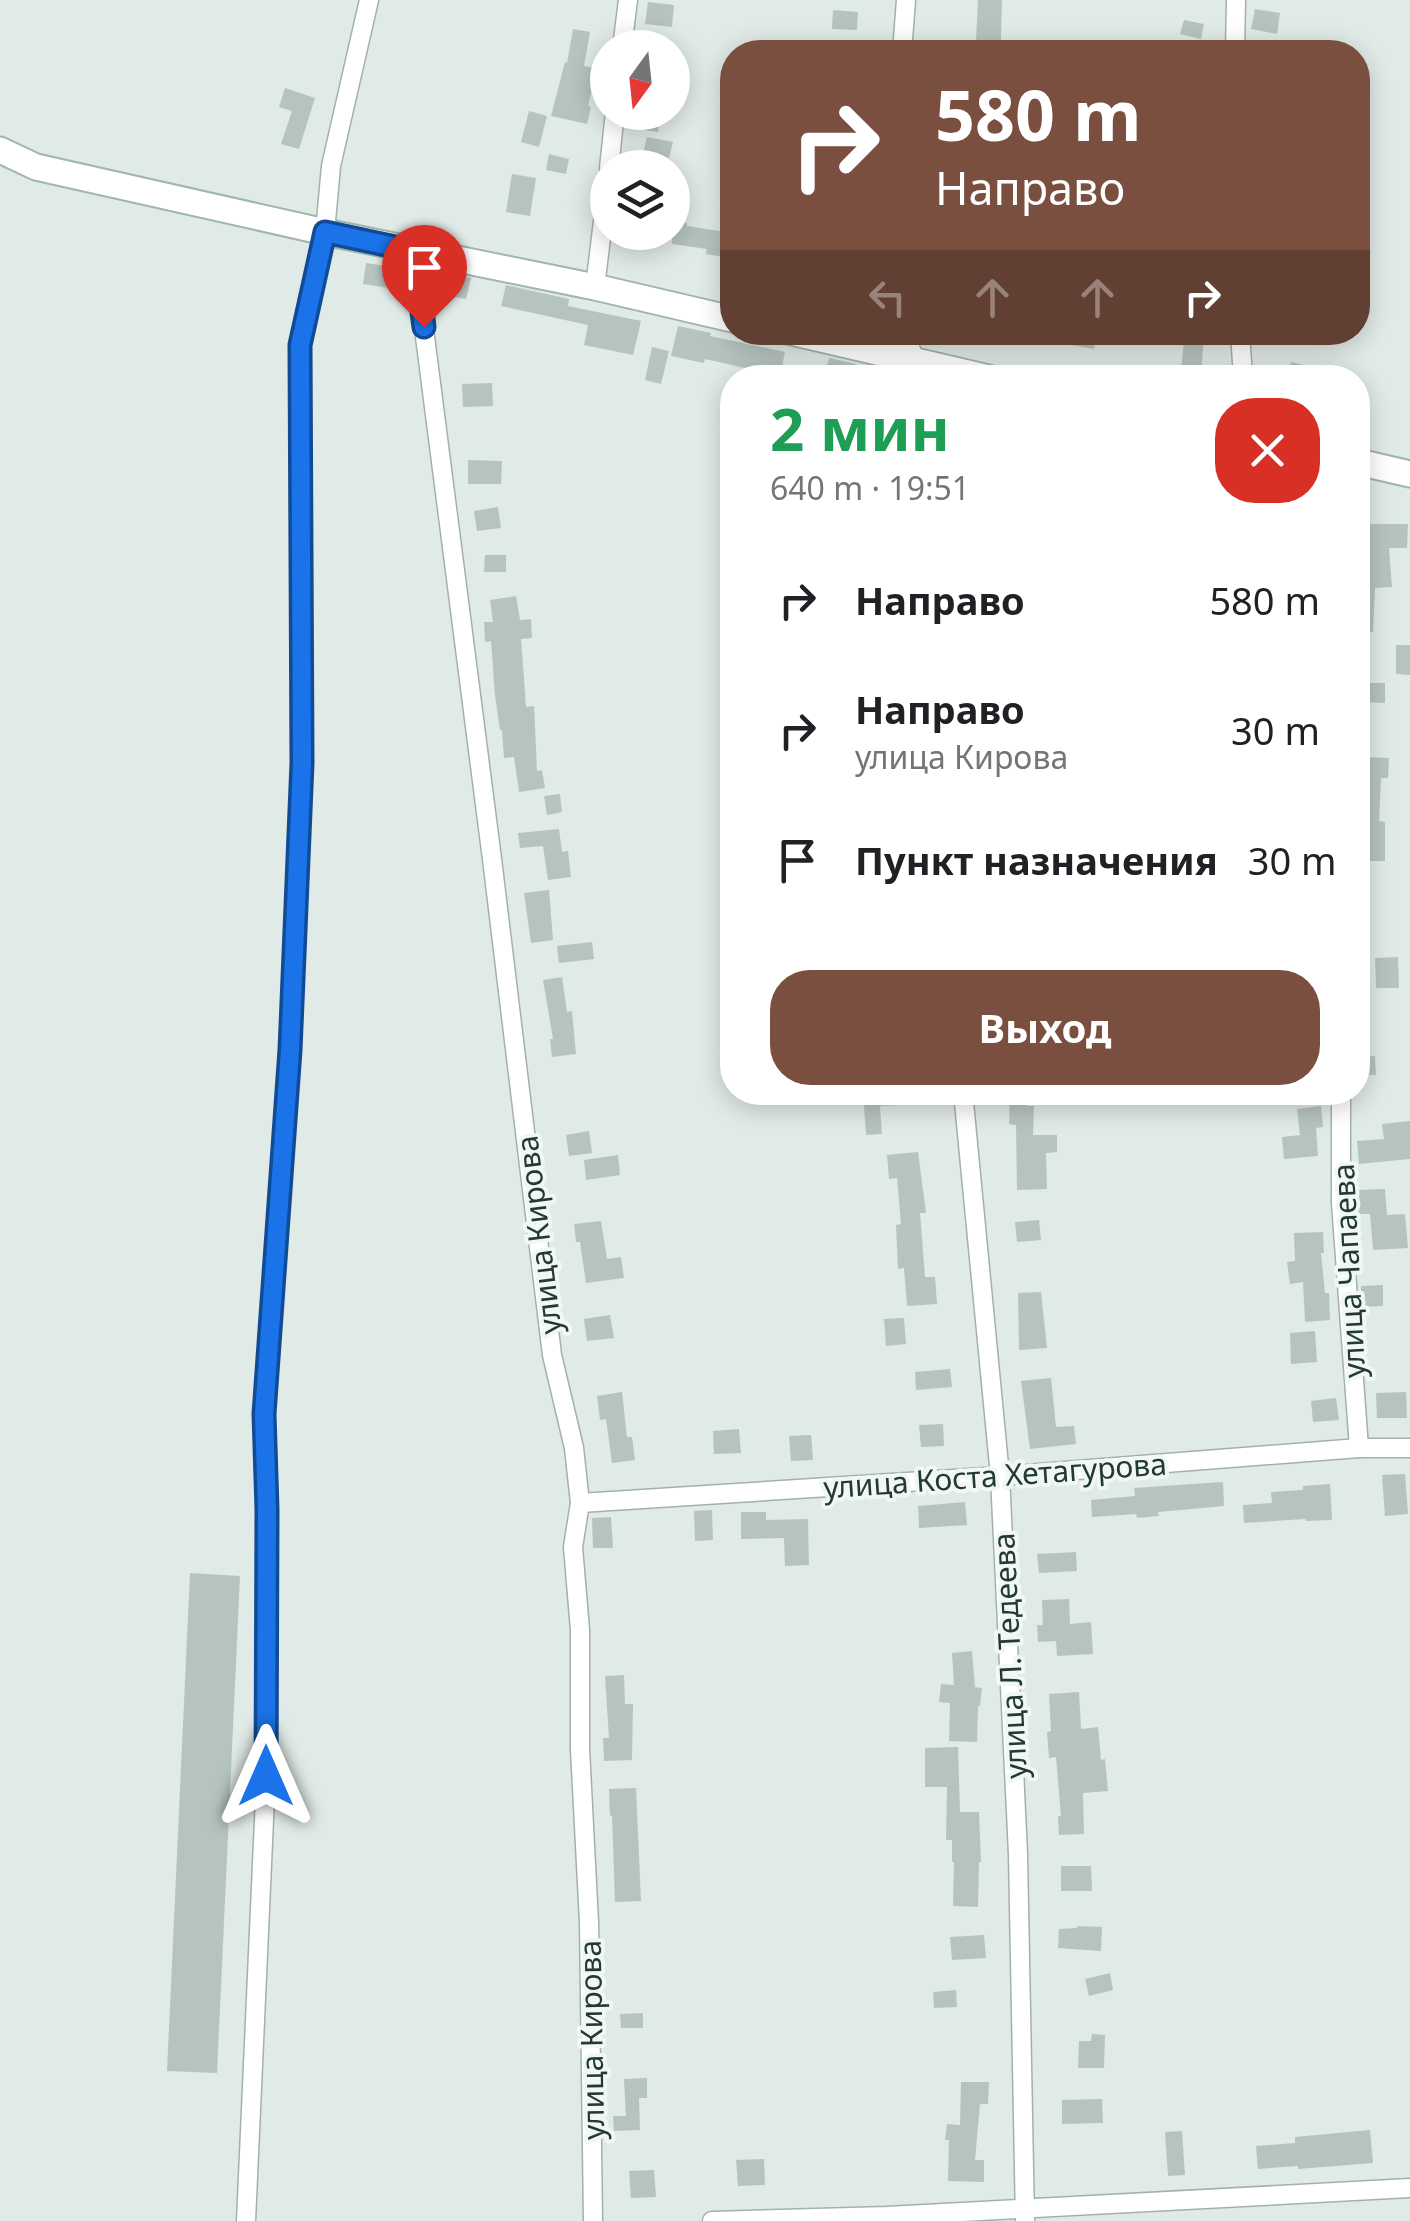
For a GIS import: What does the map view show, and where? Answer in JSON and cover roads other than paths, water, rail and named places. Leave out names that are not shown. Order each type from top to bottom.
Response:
[{"type":"main road","points":[[0,150],[36,167],[720,316]]},
{"type":"main road","points":[[834,345],[901,365]]},
{"type":"main road","points":[[1370,465],[1410,474]]},
{"type":"street","points":[[246,2221],[266,1776],[264,1414],[290,1050],[302,763],[300,345],[325,232],[330,166],[369,0]]},
{"type":"street","points":[[624,30],[628,0]]},
{"type":"street","points":[[903,40],[906,0]]},
{"type":"street","points":[[1236,0],[1236,40]]},
{"type":"street","points":[[595,287],[599,250]]},
{"type":"street","name":"улица Кирова","points":[[414,251],[552,1356],[574,1448],[580,1503],[572,1547],[580,1630],[593,2221]]},
{"type":"street","name":"улица Л. Тедеева","points":[[964,1105],[1000,1476],[1018,1854],[1025,2214]]},
{"type":"street","name":"улица Чапаева","points":[[1340,1105],[1341,1203],[1359,1448]]},
{"type":"street","name":"улица Коста Хетагурова","points":[[580,1503],[1359,1448],[1410,1448]]},
{"type":"street","points":[[712,2221],[1025,2214],[1410,2188]]}]
